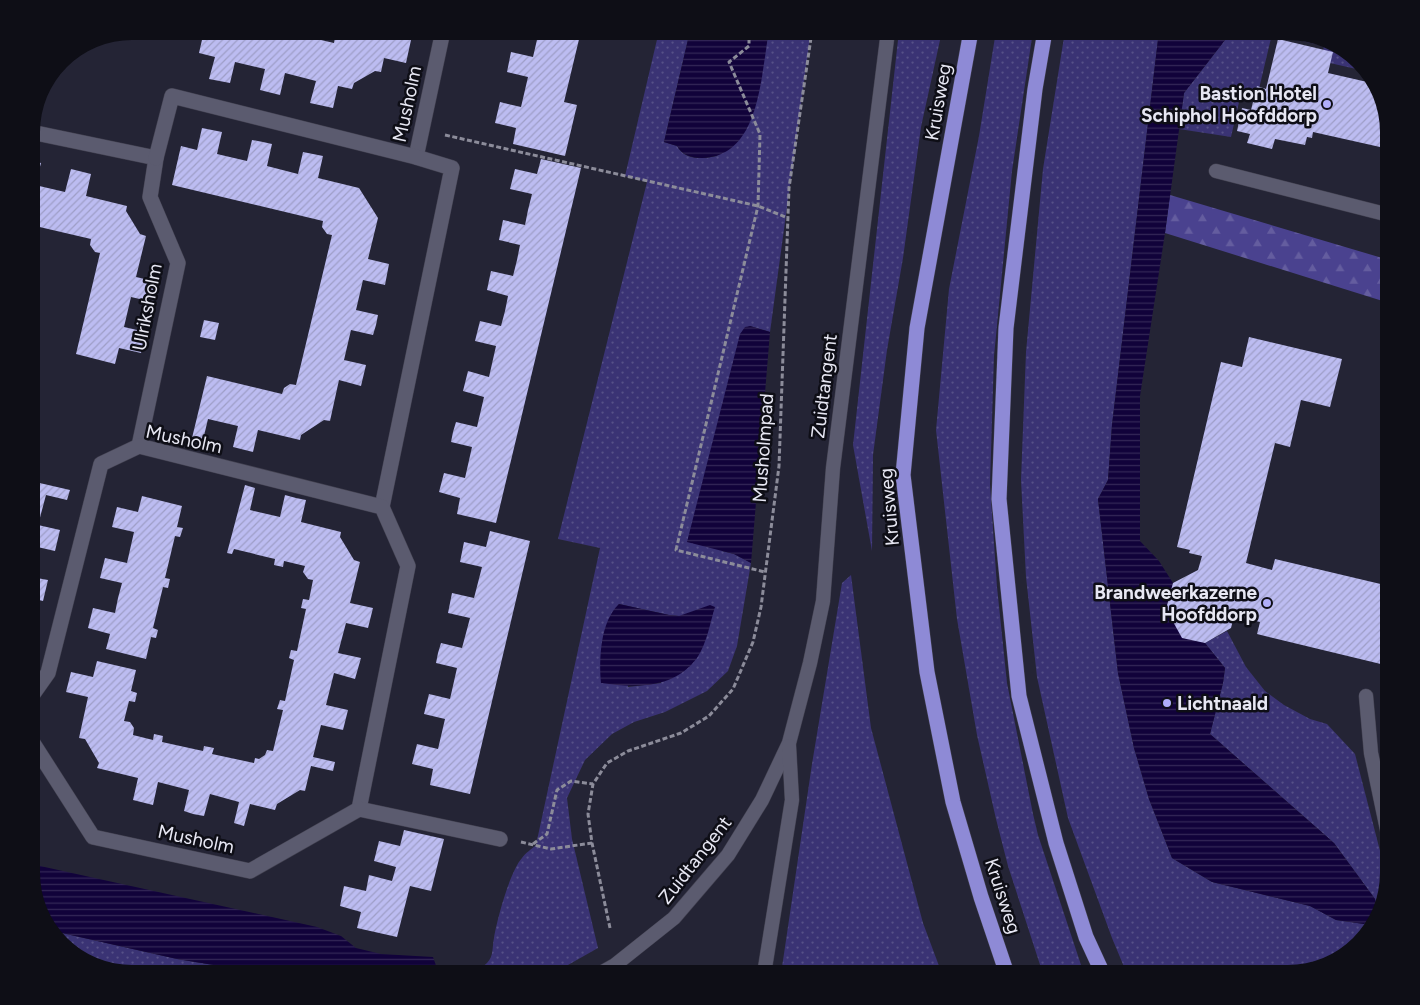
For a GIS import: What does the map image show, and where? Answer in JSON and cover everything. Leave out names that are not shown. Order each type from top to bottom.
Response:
[{"type":"highway","name":"Kruisweg","points":[[969,40],[917,328],[904,475],[927,672],[953,802],[981,897],[1004,965]]},
{"type":"highway","points":[[1043,40],[1035,89],[1006,328],[999,499],[1019,696],[1056,843],[1086,937],[1099,965]]},
{"type":"street","name":"Musholm","points":[[416,157],[441,40]]},
{"type":"street","name":"Musholm","points":[[40,685],[48,673],[101,464],[139,446],[382,506],[452,168],[416,157],[172,96],[156,158]]},
{"type":"street","points":[[40,134],[156,158]]},
{"type":"street","name":"Ulriksholm","points":[[139,446],[178,263],[150,197],[156,158]]},
{"type":"street","points":[[382,506],[408,566],[360,809],[500,839]]},
{"type":"street","name":"Musholm","points":[[40,753],[93,837],[250,871],[360,809]]},
{"type":"lane","name":"Zuidtangent","points":[[615,965],[674,918],[728,855],[762,800],[789,742],[823,601],[833,468],[887,40]]},
{"type":"lane","points":[[1216,171],[1380,213]]},
{"type":"lane","points":[[1366,696],[1371,753],[1380,796]]},
{"type":"lane","name":"Zuidtangent","points":[[765,965],[792,800],[789,742]]},
{"type":"path","points":[[749,40],[749,46],[729,62],[760,134],[758,206],[676,550],[765,572]]},
{"type":"path","name":"Musholmpad","points":[[610,928],[592,843],[588,814],[593,784],[607,763],[628,751],[681,733],[709,716],[733,688],[753,642],[761,607],[779,466],[789,188],[811,40]]},
{"type":"path","points":[[422,130],[758,206],[788,218]]},
{"type":"path","points":[[592,843],[551,849],[533,844],[547,834],[557,790],[571,781],[593,784]]},
{"type":"shaded area","points":[[657,40],[688,40],[664,142],[677,146],[680,151],[689,157],[706,158],[717,156],[767,40],[810,40],[770,332],[750,326],[722,551],[734,554],[751,563],[737,646],[728,671],[707,691],[665,712],[634,722],[612,734],[585,760],[567,798],[572,839],[598,948],[568,965],[485,965],[492,954],[501,908],[513,873],[523,856],[536,845],[600,548],[558,539],[647,182],[625,176]],"holes":[[[619,604],[679,616],[661,683],[628,687],[616,608]]]},
{"type":"shaded area","points":[[688,40],[767,40],[760,90],[752,117],[739,141],[729,150],[717,156],[702,158],[688,155],[677,146],[664,142]]},
{"type":"shaded area","points":[[898,40],[940,40],[921,127],[873,455],[872,551],[853,445]]},
{"type":"shaded area","points":[[995,40],[1032,40],[1012,171],[994,356],[990,484],[997,587],[1007,683],[1038,835],[1081,965],[1040,965],[1008,866],[996,819],[977,735],[957,619],[936,430],[949,289],[979,136]]},
{"type":"shaded area","points":[[1064,40],[1158,40],[1112,425],[1108,480],[1098,499],[1118,673],[1134,748],[1149,799],[1172,858],[1212,882],[1310,906],[1336,920],[1364,924],[1344,946],[1334,953],[1317,960],[1294,965],[1123,965],[1068,818],[1037,677],[1026,577],[1021,480],[1026,352],[1043,169]]},
{"type":"shaded area","points":[[1158,40],[1225,40],[1184,93],[1140,396],[1140,541],[1159,561],[1173,583],[1166,609],[1205,643],[1225,668],[1210,734],[1334,843],[1375,899],[1364,924],[1336,920],[1310,906],[1212,882],[1172,858],[1149,799],[1134,748],[1118,673],[1098,499],[1108,480],[1112,425]]},
{"type":"shaded area","points":[[1225,40],[1271,40],[1258,93],[1242,89],[1231,137],[1179,129],[1184,93]]},
{"type":"shaded area","points":[[1324,48],[1334,52],[1354,69],[1321,61]]},
{"type":"shaded area","points":[[750,326],[770,332],[751,563],[734,554],[687,542],[740,334],[745,327]]},
{"type":"shaded area","points":[[851,575],[871,728],[923,923],[939,965],[782,965],[812,764],[842,583]]},
{"type":"shaded area","points":[[619,604],[679,616],[710,605],[715,607],[703,646],[697,658],[688,668],[666,681],[628,686],[601,683],[600,663],[604,631]]},
{"type":"shaded area","points":[[1227,631],[1246,667],[1265,691],[1284,705],[1310,719],[1327,724],[1355,754],[1380,851],[1379,885],[1375,901],[1334,843],[1210,734],[1225,668],[1205,643]]},
{"type":"shaded area","points":[[40,866],[317,927],[341,936],[356,948],[381,954],[433,957],[436,965],[214,965],[177,959],[63,933],[52,919],[47,908],[40,879]]},
{"type":"shaded area","points":[[63,933],[177,959],[214,965],[126,965],[114,963],[86,953]]},
{"type":"green space","points":[[1170,195],[1380,257],[1380,300],[1165,233]]},
{"type":"building","points":[[202,40],[321,40],[334,43],[334,40],[411,40],[406,63],[384,58],[381,72],[375,71],[354,83],[352,89],[338,86],[333,108],[310,103],[316,81],[285,73],[280,95],[260,90],[265,69],[235,62],[230,83],[209,79],[215,57],[199,53]]},
{"type":"building","points":[[537,40],[579,40],[564,102],[577,105],[565,156],[513,144],[516,128],[495,123],[500,102],[521,107],[528,77],[507,72],[511,52],[533,57]]},
{"type":"building","points":[[1278,40],[1333,52],[1328,73],[1364,81],[1373,97],[1379,120],[1380,147],[1313,132],[1312,138],[1307,137],[1305,145],[1275,139],[1272,149],[1247,143],[1250,134],[1237,131],[1242,108],[1251,110],[1257,86],[1266,89]]},
{"type":"building","points":[[202,128],[222,132],[217,154],[247,161],[252,140],[272,144],[267,166],[298,174],[303,152],[323,156],[318,178],[359,188],[378,218],[368,259],[389,264],[385,285],[363,280],[356,310],[378,315],[376,325],[373,335],[351,330],[344,360],[366,365],[361,386],[339,380],[330,421],[324,420],[301,435],[300,440],[258,430],[253,452],[233,447],[238,426],[208,419],[203,440],[192,438],[207,376],[282,394],[284,388],[290,384],[296,385],[332,235],[327,234],[322,227],[323,221],[172,185],[181,146],[197,150]]},
{"type":"building","points":[[541,159],[581,168],[496,523],[457,514],[460,498],[439,492],[444,473],[465,478],[472,447],[451,442],[453,432],[456,422],[477,427],[484,397],[463,391],[468,371],[489,377],[496,346],[475,341],[480,321],[501,326],[505,311],[508,296],[487,290],[491,271],[513,276],[517,260],[520,245],[499,240],[503,220],[525,225],[532,194],[510,189],[515,169],[537,174]]},
{"type":"building","points":[[71,169],[91,174],[86,196],[127,206],[126,211],[140,234],[146,236],[136,277],[158,282],[156,292],[153,302],[131,297],[124,327],[146,332],[141,353],[119,348],[115,364],[76,354],[100,253],[95,252],[90,245],[91,239],[40,227],[40,186],[65,192]]},
{"type":"building","points":[[204,320],[219,323],[215,340],[200,337]]},
{"type":"building","points":[[1249,337],[1342,359],[1330,407],[1301,400],[1290,447],[1275,443],[1246,563],[1272,570],[1275,559],[1380,584],[1380,664],[1257,634],[1260,622],[1234,616],[1231,628],[1205,643],[1182,638],[1166,609],[1173,583],[1198,570],[1202,556],[1189,553],[1190,550],[1177,547],[1221,362],[1242,367]]},
{"type":"building","points":[[40,483],[70,490],[67,500],[46,495],[40,518]]},
{"type":"building","points":[[245,485],[255,488],[250,510],[280,517],[285,495],[306,500],[301,522],[341,532],[340,537],[354,560],[360,562],[350,603],[373,608],[368,628],[346,623],[338,653],[361,658],[355,679],[334,673],[326,705],[348,710],[343,730],[321,725],[313,757],[335,762],[333,771],[311,766],[305,791],[300,790],[277,804],[275,810],[250,804],[244,826],[234,823],[239,802],[210,794],[204,816],[184,811],[189,790],[158,782],[153,805],[133,800],[138,778],[97,768],[99,763],[85,739],[79,738],[88,697],[66,692],[71,672],[93,677],[97,661],[136,670],[131,691],[137,693],[135,702],[129,701],[124,721],[130,722],[134,728],[133,735],[153,740],[154,734],[163,736],[162,742],[203,751],[204,746],[214,748],[212,754],[254,763],[255,758],[259,759],[265,755],[267,750],[273,751],[283,710],[277,709],[280,700],[285,701],[294,660],[289,658],[291,650],[297,651],[306,609],[301,608],[303,599],[309,600],[313,580],[308,579],[303,572],[305,566],[284,561],[283,567],[274,565],[275,559],[234,549],[232,554],[227,553]]},
{"type":"building","points":[[142,496],[182,506],[177,527],[183,528],[180,537],[175,536],[165,578],[170,579],[168,588],[163,587],[153,628],[158,630],[156,638],[151,637],[146,659],[106,649],[110,634],[88,628],[93,608],[115,613],[122,583],[100,578],[105,558],[127,563],[134,532],[112,527],[117,507],[138,512]]},
{"type":"building","points":[[40,525],[60,530],[55,551],[40,548]]},
{"type":"building","points":[[490,531],[530,541],[470,794],[430,785],[433,769],[412,764],[417,744],[438,749],[445,719],[424,714],[429,694],[450,699],[457,668],[436,663],[438,653],[441,643],[462,648],[470,618],[448,613],[452,593],[474,598],[482,567],[460,562],[464,542],[486,547]]},
{"type":"building","points":[[40,579],[48,580],[43,601],[40,600]]},
{"type":"building","points":[[404,830],[444,839],[431,891],[410,886],[397,937],[357,928],[361,912],[340,906],[344,886],[366,891],[369,875],[392,881],[396,867],[374,861],[379,841],[400,846]]},
{"type":"place","name":"Bastion Hotel Schiphol Hoofddorp","points":[[1327,104]]},
{"type":"place","name":"Brandweerkazerne Hoofddorp","points":[[1267,603]]},
{"type":"place","name":"Lichtnaald","points":[[1167,703]]}]
